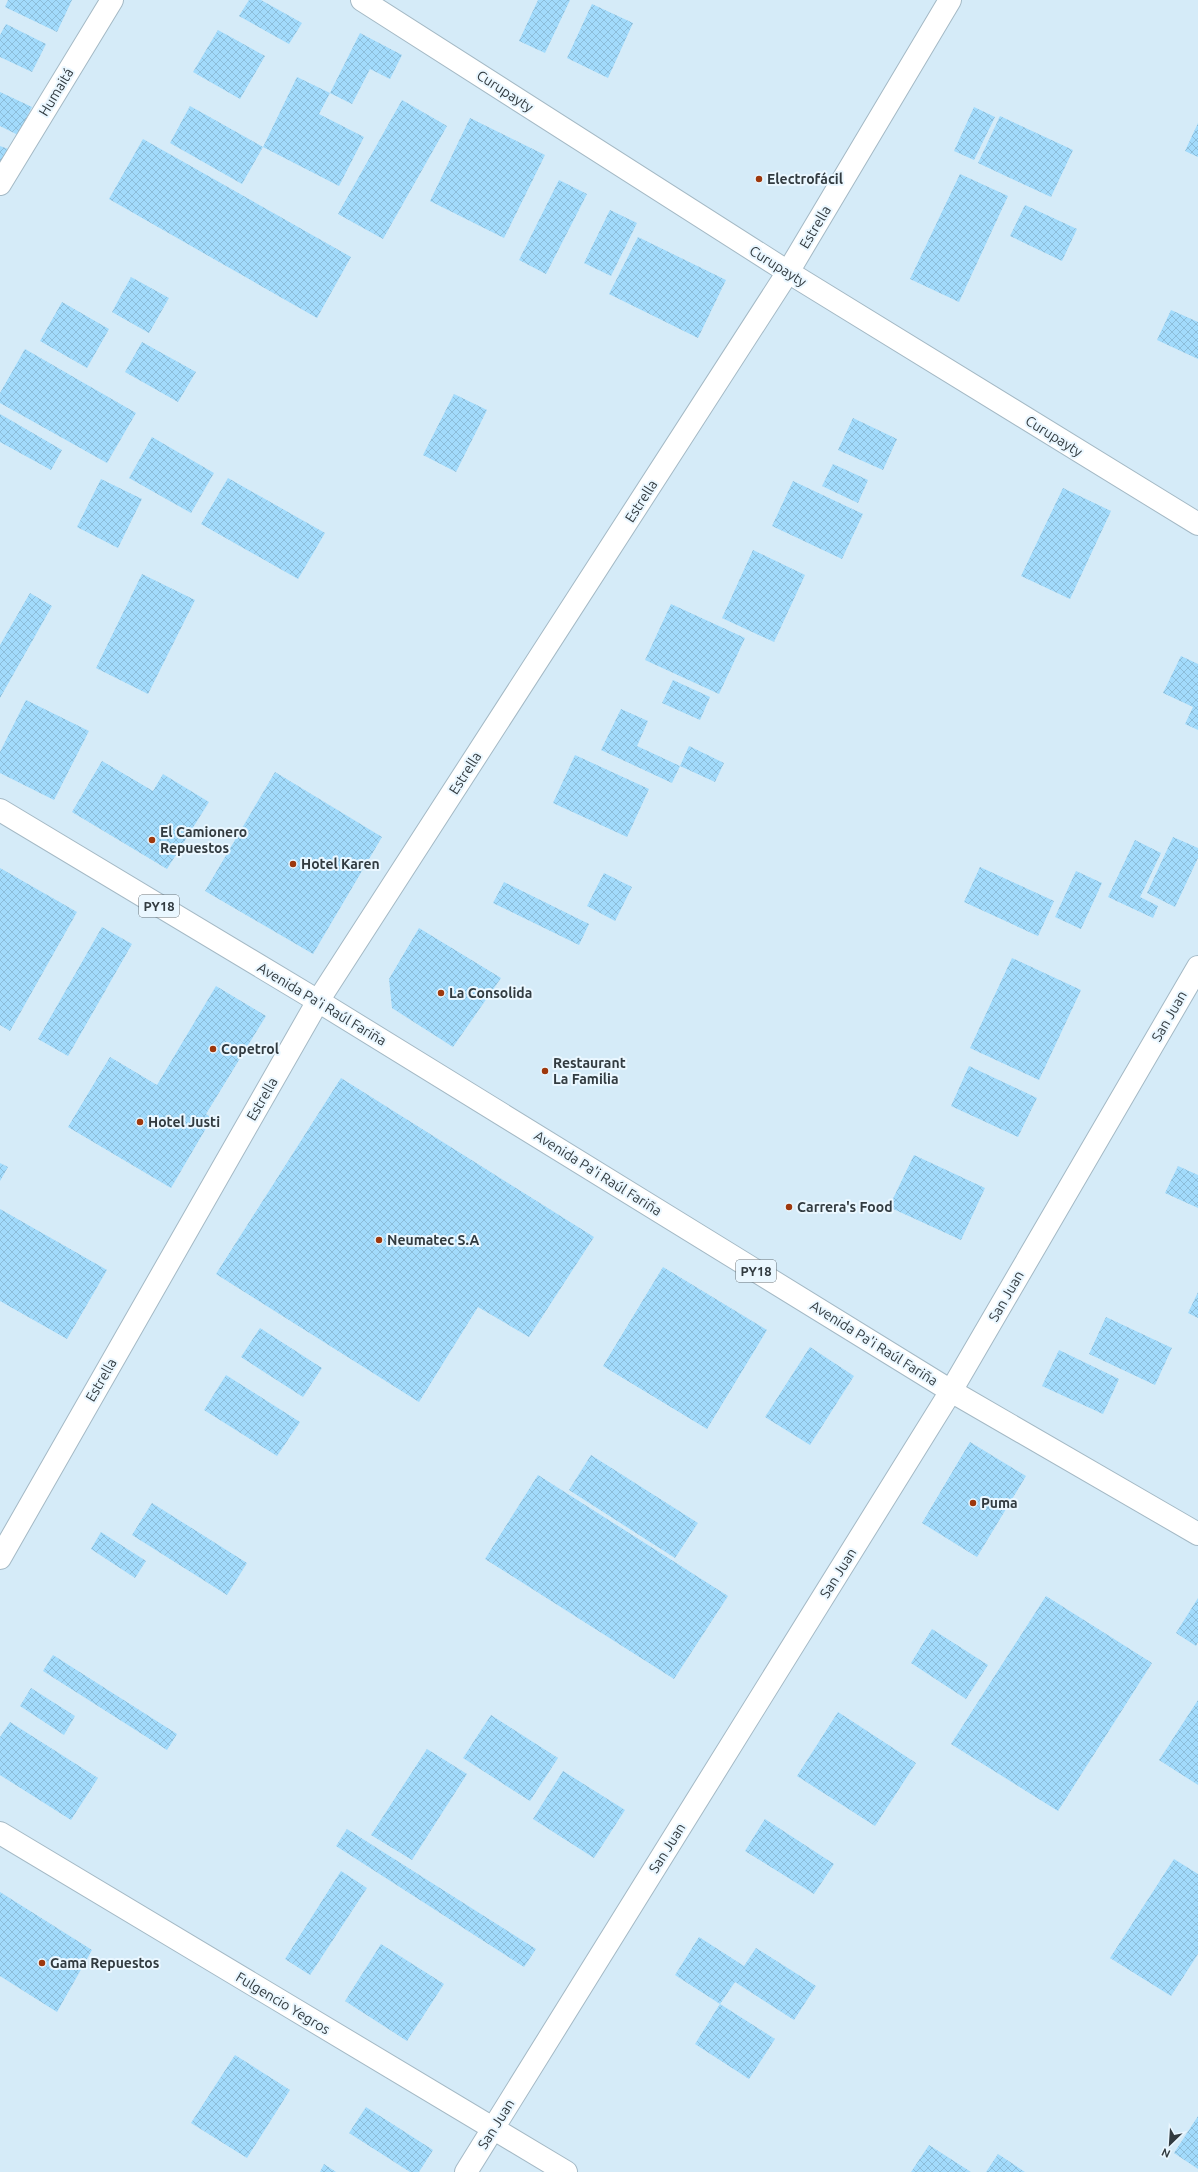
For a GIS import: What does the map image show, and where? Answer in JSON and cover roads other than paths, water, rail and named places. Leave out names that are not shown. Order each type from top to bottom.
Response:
[{"type":"main road","name":"Humaitá","points":[[0,184],[112,0]]},
{"type":"main road","name":"Curupayty","points":[[362,0],[788,272],[1198,524]]},
{"type":"main road","name":"Estrella","points":[[0,1558],[318,1001],[788,272],[950,0]]},
{"type":"main road","name":"Avenida Pa'i Raúl Fariña","points":[[0,810],[318,1001],[951,1391],[1198,1534]]},
{"type":"main road","name":"San Juan","points":[[466,2172],[951,1391],[1198,967]]},
{"type":"main road","name":"Fulgencio Yegros","points":[[0,1833],[566,2172]]},
{"type":"place","name":"Electrofácil","points":[[759,179]]},
{"type":"place","name":"El Camionero Repuestos","points":[[152,840]]},
{"type":"place","name":"Hotel Karen","points":[[293,864]]},
{"type":"place","name":"La Consolida","points":[[441,993]]},
{"type":"place","name":"Copetrol","points":[[213,1049]]},
{"type":"place","name":"Restaurant La Familia","points":[[545,1071]]},
{"type":"place","name":"Hotel Justi","points":[[140,1122]]},
{"type":"place","name":"Carrera's Food","points":[[789,1207]]},
{"type":"place","name":"Neumatec S.A","points":[[379,1240]]},
{"type":"place","name":"Puma","points":[[973,1503]]},
{"type":"place","name":"Gama Repuestos","points":[[42,1963]]}]
